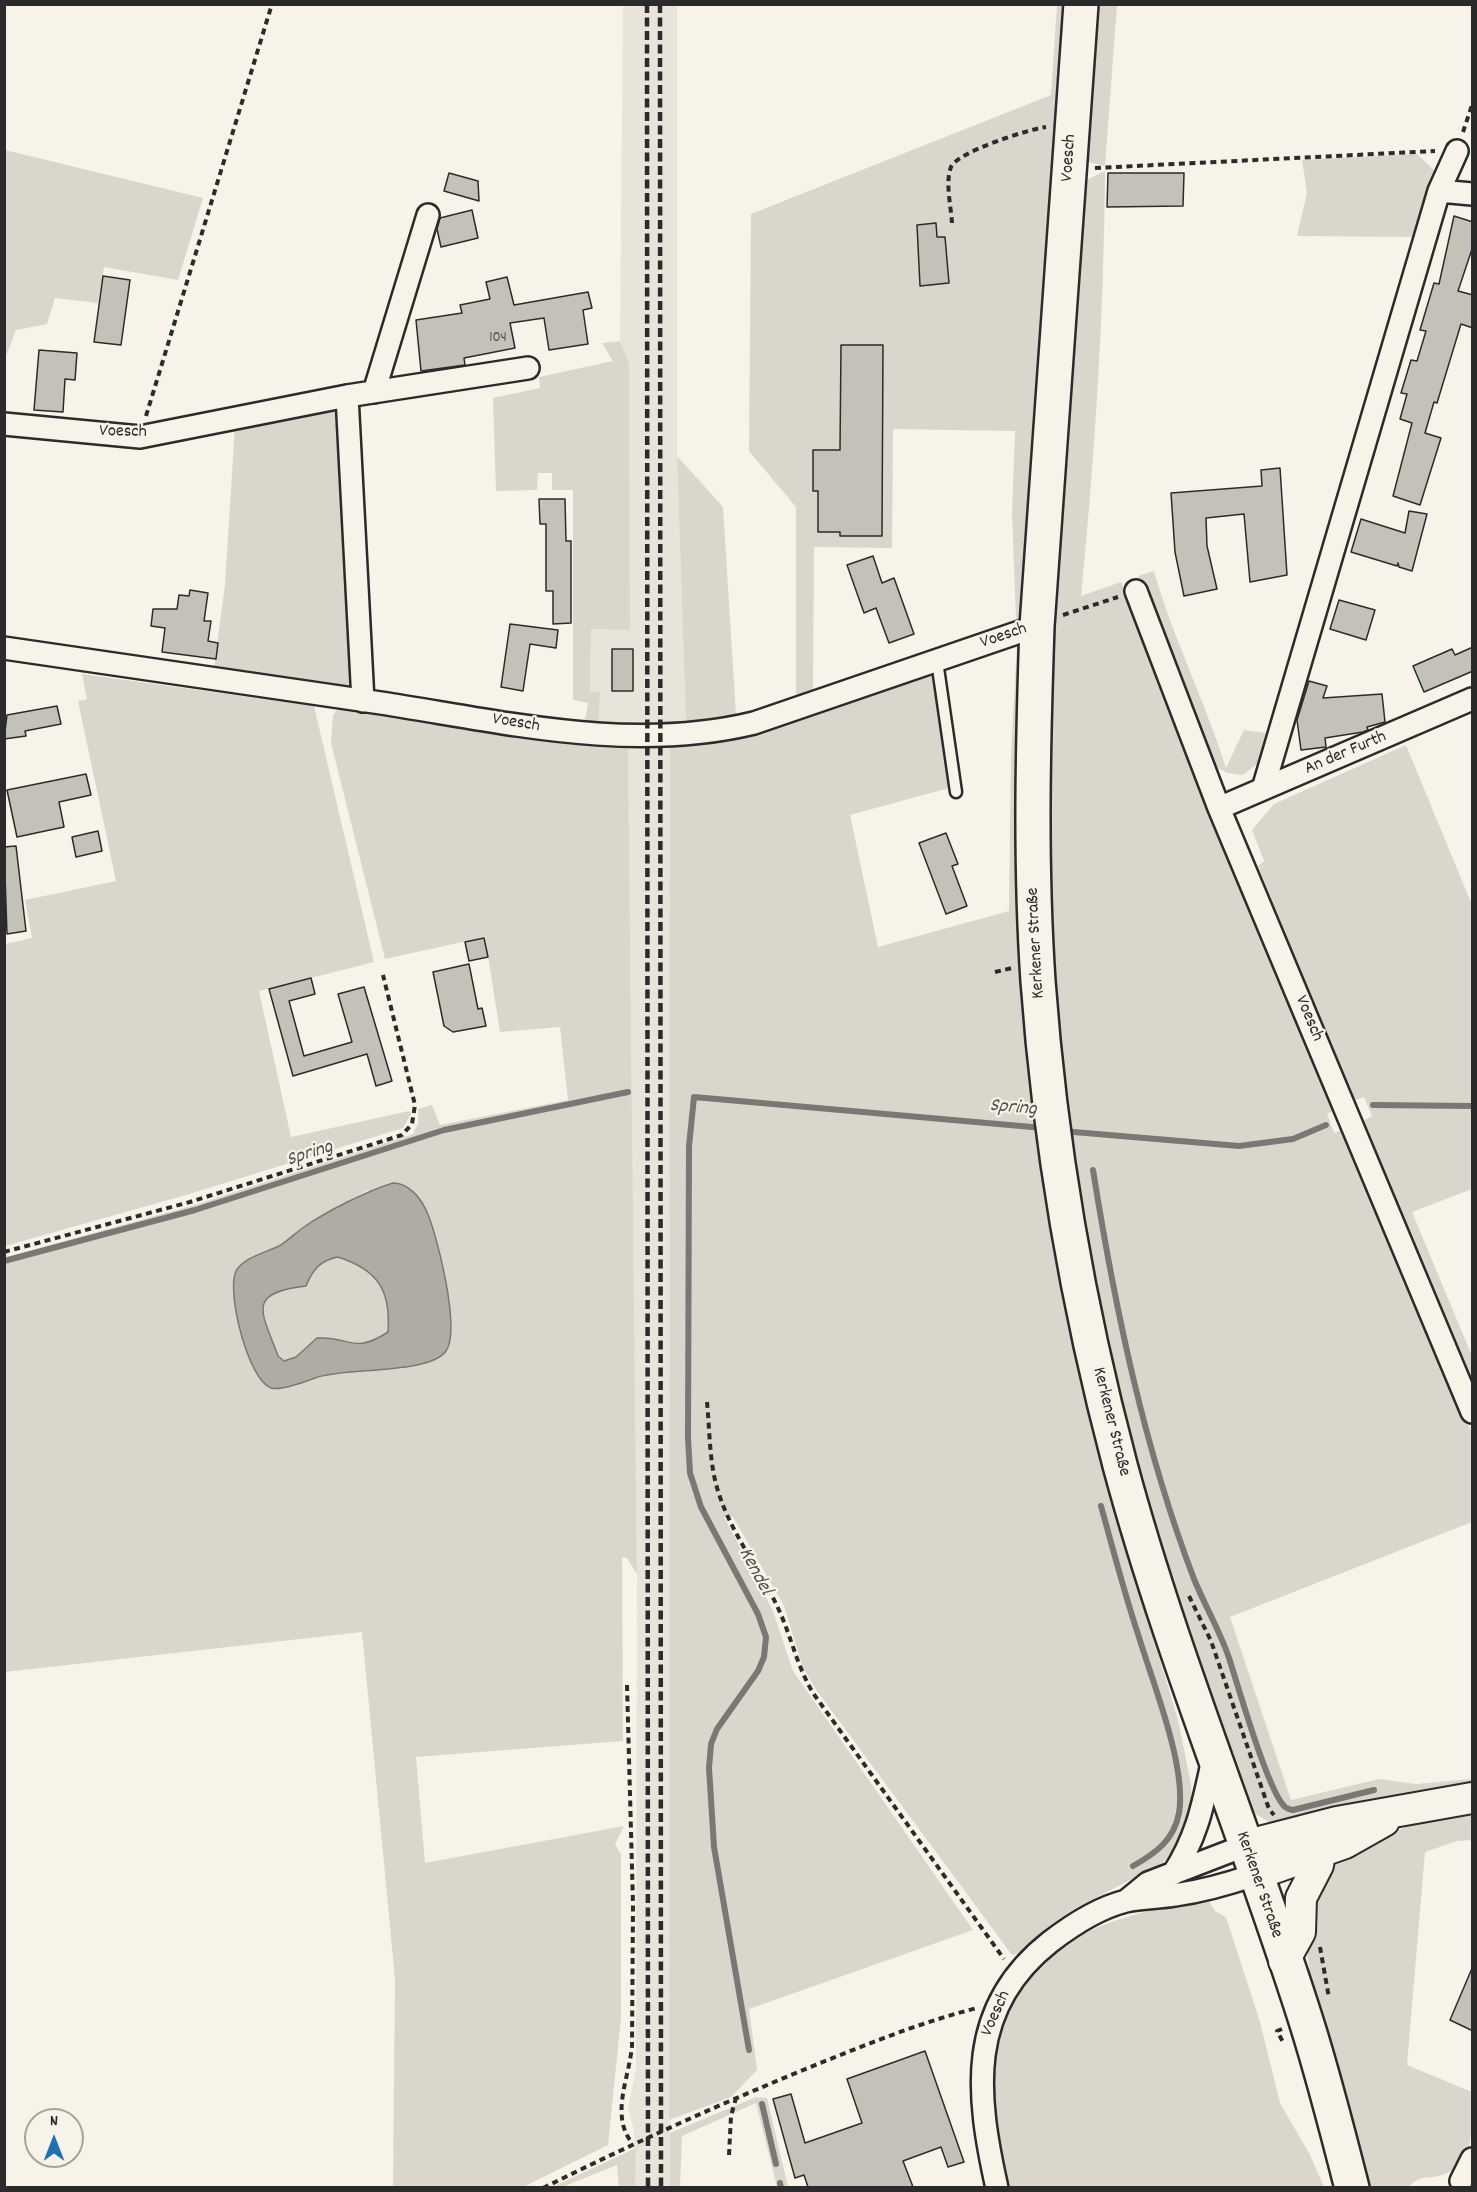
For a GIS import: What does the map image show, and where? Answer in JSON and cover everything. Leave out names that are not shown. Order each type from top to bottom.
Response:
[{"type":"main road","name":"Voesch","points":[[1037,626],[1081,4]]},
{"type":"main road","name":"Kerkener Straße","points":[[1037,626],[1032,800],[1035,913],[1056,1149],[1076,1271],[1113,1436],[1154,1578],[1213,1759],[1318,2060],[1352,2187]]},
{"type":"street","points":[[1263,789],[1439,191],[1456,151]]},
{"type":"street","points":[[1439,191],[1473,194]]},
{"type":"street","points":[[374,392],[428,215]]},
{"type":"street","name":"Voesch","points":[[4,424],[140,437],[347,396],[528,368]]},
{"type":"street","points":[[347,396],[363,701]]},
{"type":"street","name":"Voesch","points":[[1136,591],[1219,808],[1473,1412]]},
{"type":"street","name":"Voesch","points":[[4,648],[563,731],[624,735],[692,734],[754,723],[1037,626]]},
{"type":"street","name":"An der Furth","points":[[1219,808],[1473,699]]},
{"type":"street","points":[[1173,1874],[1190,1848],[1201,1816],[1213,1759]]},
{"type":"street","points":[[1249,1861],[1283,1834],[1473,1798]]},
{"type":"street","points":[[1249,1861],[1320,1853],[1345,1843],[1405,1810]]},
{"type":"street","points":[[1284,1961],[1300,1932],[1301,1898],[1318,1865],[1320,1853]]},
{"type":"street","name":"Voesch","points":[[1126,1901],[1148,1883],[1173,1874],[1249,1861]]},
{"type":"street","name":"Voesch","points":[[997,2187],[984,2118],[981,2082],[983,2050],[989,2023],[998,2003],[1016,1976],[1037,1952],[1068,1928],[1095,1913],[1126,1901],[1218,1887],[1249,1861]]},
{"type":"street","points":[[1461,2181],[1473,2159]]},
{"type":"lane","points":[[937,661],[956,792]]},
{"type":"path","points":[[140,437],[272,4]]},
{"type":"path","points":[[1090,169],[1456,151],[1473,105]]},
{"type":"path","points":[[952,223],[949,175],[952,164],[962,156],[1019,134],[1073,123]]},
{"type":"path","points":[[1037,626],[1136,591]]},
{"type":"path","points":[[4,1252],[190,1202],[402,1135],[412,1124],[415,1105],[383,975]]},
{"type":"path","points":[[707,1402],[712,1467],[718,1491],[735,1532],[778,1608],[798,1669],[1016,1976]]},
{"type":"path","points":[[1184,1586],[1211,1641],[1269,1809]]},
{"type":"path","points":[[1205,1643],[1211,1641]]},
{"type":"path","points":[[627,1685],[633,1904],[632,2046],[621,2105],[621,2122],[624,2133],[632,2143]]},
{"type":"path","points":[[543,2187],[632,2143],[736,2098],[939,2018],[998,2003]]},
{"type":"path","points":[[729,2155],[731,2116],[736,2098]]},
{"type":"shaded area","points":[[623,5],[677,5],[677,456],[686,723],[670,724],[670,2187],[635,2187],[634,2131],[628,2107],[636,2069],[637,1574],[628,747],[637,746],[637,724],[599,722],[600,693],[590,693],[591,629],[630,629],[629,363],[620,341]]},
{"type":"shaded area","points":[[1057,5],[1071,5],[1025,608],[1016,620],[1012,513],[1015,431],[893,429],[892,548],[814,547],[813,692],[796,698],[796,507],[749,451],[751,214],[1051,95]]},
{"type":"shaded area","points":[[1095,5],[1117,5],[1105,166],[1084,161]]},
{"type":"shaded area","points":[[5,150],[203,198],[178,280],[104,267],[98,303],[55,298],[47,324],[16,330],[5,359]]},
{"type":"shaded area","points":[[1417,154],[1436,172],[1415,237],[1297,236],[1307,193],[1302,160]]},
{"type":"shaded area","points":[[1105,171],[1098,384],[1081,596],[1121,582],[1337,1109],[1327,1114],[1334,1133],[1345,1129],[1472,1434],[1472,1522],[1230,1617],[1291,1800],[1379,1779],[1416,1784],[1472,1779],[1472,1787],[1279,1828],[1252,1812],[1091,1406],[1119,1524],[1178,1720],[1191,1784],[1192,1810],[1176,1850],[1161,1864],[1074,1909],[1053,1923],[1018,1954],[1012,1955],[817,1691],[803,1668],[784,1606],[733,1517],[724,1517],[773,1611],[793,1671],[973,1930],[749,2009],[757,2070],[731,2097],[669,2120],[670,746],[714,741],[934,672],[949,788],[850,815],[878,947],[1009,911],[1011,755],[1017,643],[1028,652],[1056,1008],[1049,791],[1053,639],[1061,487],[1080,183]]},
{"type":"shaded area","points":[[620,341],[629,363],[630,630],[591,629],[590,692],[600,692],[599,722],[585,721],[588,703],[573,700],[573,490],[552,490],[552,473],[538,473],[537,490],[496,491],[493,398],[540,388],[539,377],[613,361],[602,343]]},
{"type":"shaded area","points":[[341,406],[356,688],[214,668],[225,585],[235,426]]},
{"type":"shaded area","points":[[677,456],[723,507],[736,715],[686,723]]},
{"type":"shaded area","points":[[1154,571],[1170,621],[1209,718],[1226,768],[1244,730],[1266,733],[1257,764],[1243,775],[1227,773],[1213,765],[1138,576]]},
{"type":"shaded area","points":[[82,674],[314,706],[374,962],[259,991],[291,1137],[409,1111],[411,1114],[403,1128],[186,1195],[5,1246],[5,944],[32,938],[25,900],[116,881],[78,701],[87,699]]},
{"type":"shaded area","points":[[339,708],[480,727],[579,744],[628,747],[637,1574],[627,1558],[622,1557],[623,1741],[416,1757],[425,1863],[624,1826],[615,1844],[621,1854],[621,2018],[608,2145],[523,2187],[393,2187],[395,1979],[362,1632],[5,1672],[4,1258],[198,1204],[413,1134],[418,1123],[418,1109],[432,1105],[440,1125],[568,1100],[560,1027],[500,1032],[485,937],[385,959],[331,743],[333,715]],"holes":[[[368,1190],[446,1352],[419,1365],[389,1370],[327,1373],[305,1382],[247,1356],[249,1259],[281,1245],[305,1226]]]},
{"type":"shaded area","points":[[1406,745],[1472,905],[1472,1189],[1412,1212],[1472,1356],[1472,1390],[1361,1122],[1372,1116],[1364,1097],[1353,1101],[1258,866],[1264,861],[1252,830],[1274,804]]},
{"type":"shaded area","points":[[393,1183],[404,1185],[420,1200],[431,1222],[446,1281],[449,1303],[450,1340],[446,1351],[437,1359],[422,1364],[328,1375],[286,1387],[271,1388],[262,1381],[254,1369],[241,1334],[234,1297],[236,1271],[244,1262],[279,1246],[324,1214],[359,1196]],"holes":[[[338,1257],[352,1262],[372,1275],[384,1293],[387,1304],[388,1332],[376,1339],[359,1343],[317,1338],[296,1357],[284,1361],[278,1356],[267,1327],[263,1307],[266,1300],[287,1289],[306,1286],[314,1271],[332,1258]]]},
{"type":"shaded area","points":[[338,1257],[364,1268],[380,1284],[387,1304],[388,1332],[376,1339],[359,1343],[317,1338],[296,1357],[285,1361],[278,1356],[267,1327],[263,1307],[266,1300],[287,1289],[306,1286],[318,1267]]},
{"type":"shaded area","points":[[1472,1812],[1472,1840],[1457,1841],[1425,1852],[1407,2065],[1472,2092],[1472,2128],[1467,2152],[1453,2170],[1442,2175],[1420,2179],[1408,2187],[1369,2187],[1314,2001],[1303,1925],[1329,1864],[1353,1848],[1409,1826]]},
{"type":"shaded area","points":[[1207,1898],[1215,1911],[1226,1917],[1260,2022],[1280,2103],[1309,2153],[1324,2187],[1008,2188],[994,2124],[992,2076],[995,2051],[1002,2026],[1012,2003],[1026,1982],[1062,1947],[1085,1933],[1129,1916]]},
{"type":"shaded area","points":[[756,2097],[767,2098],[788,2187],[777,2187],[756,2103],[682,2136],[680,2187],[670,2187],[670,2133]]},
{"type":"shaded area","points":[[636,2148],[635,2187],[619,2187],[617,2165],[562,2187],[552,2187]]},
{"type":"building","points":[[449,173],[478,181],[479,201],[444,191]]},
{"type":"building","points":[[1108,173],[1184,173],[1183,206],[1107,207]]},
{"type":"building","points":[[472,210],[478,238],[441,247],[437,229],[440,218]]},
{"type":"building","points":[[1454,216],[1473,222],[1473,246],[1458,291],[1473,295],[1473,328],[1461,324],[1437,403],[1434,402],[1425,433],[1441,438],[1420,505],[1393,496],[1412,423],[1400,419],[1407,394],[1401,393],[1411,360],[1417,361],[1426,331],[1420,330],[1434,283],[1439,284]]},
{"type":"building","points":[[936,223],[937,237],[945,237],[949,283],[920,286],[917,225]]},
{"type":"building","points":[[103,276],[130,280],[121,345],[94,342]]},
{"type":"building","points":[[507,277],[514,305],[588,292],[592,308],[583,310],[588,344],[549,350],[544,318],[510,323],[515,348],[464,358],[465,365],[421,371],[416,320],[462,313],[460,305],[490,299],[486,282]]},
{"type":"building","points":[[841,345],[883,345],[882,536],[840,536],[840,532],[818,532],[818,491],[813,491],[813,450],[840,450]]},
{"type":"building","points":[[39,350],[77,353],[75,380],[65,379],[63,412],[34,410]]},
{"type":"building","points":[[1280,468],[1287,575],[1250,582],[1244,514],[1206,518],[1207,546],[1217,589],[1184,596],[1175,552],[1171,493],[1262,486],[1261,470]]},
{"type":"building","points":[[539,499],[565,499],[566,541],[571,541],[571,623],[553,624],[553,591],[546,591],[546,524],[540,524]]},
{"type":"building","points":[[1409,511],[1427,514],[1412,571],[1399,567],[1398,563],[1397,566],[1351,552],[1361,519],[1405,533]]},
{"type":"building","points":[[873,556],[882,583],[894,578],[914,634],[889,643],[876,608],[864,613],[847,565]]},
{"type":"building","points":[[190,590],[208,593],[204,621],[211,621],[208,641],[218,643],[216,659],[162,652],[165,628],[151,626],[153,609],[177,609],[179,595],[189,596]]},
{"type":"building","points":[[1339,600],[1375,610],[1366,640],[1330,629]]},
{"type":"building","points":[[510,624],[558,630],[556,648],[530,644],[523,691],[501,687]]},
{"type":"building","points":[[1473,647],[1473,671],[1424,692],[1413,666],[1452,649],[1455,655]]},
{"type":"building","points":[[612,649],[633,649],[633,691],[612,691]]},
{"type":"building","points":[[1309,681],[1327,686],[1323,698],[1382,694],[1385,722],[1367,727],[1368,730],[1363,732],[1325,738],[1326,747],[1301,750],[1297,720]]},
{"type":"building","points":[[57,706],[61,724],[25,731],[26,736],[4,739],[7,715]]},
{"type":"building","points":[[86,774],[91,795],[59,802],[64,827],[17,837],[7,790]]},
{"type":"building","points":[[98,831],[102,851],[76,857],[72,837]]},
{"type":"building","points":[[946,833],[958,864],[952,866],[967,906],[946,914],[919,843]]},
{"type":"building","points":[[16,846],[26,931],[7,934],[4,847]]},
{"type":"building","points":[[484,938],[488,957],[469,961],[465,942]]},
{"type":"building","points":[[469,964],[478,1009],[482,1008],[486,1026],[453,1032],[444,1026],[433,972]]},
{"type":"building","points":[[311,978],[315,994],[289,1001],[304,1056],[352,1042],[338,994],[364,987],[392,1081],[376,1086],[367,1054],[293,1076],[269,989]]},
{"type":"building","points":[[1473,1966],[1473,2031],[1450,2020]]},
{"type":"building","points":[[925,2051],[964,2162],[948,2167],[941,2147],[903,2161],[913,2187],[808,2187],[804,2175],[795,2178],[773,2099],[791,2094],[805,2143],[862,2123],[847,2079]]},
{"type":"waterway","name":"Spring","points":[[4,1261],[195,1210],[444,1130],[628,1092]]},
{"type":"waterway","name":"Kendel","points":[[749,2050],[714,1847],[709,1768],[711,1744],[717,1729],[758,1671],[764,1657],[766,1637],[758,1614],[701,1507],[690,1473],[688,1438],[689,1146],[694,1097],[1043,1128]]},
{"type":"waterway","name":"Spring","points":[[1373,1105],[1472,1106]]},
{"type":"waterway","name":"Spring","points":[[1062,1131],[1239,1146],[1293,1139],[1326,1125]]},
{"type":"waterway","points":[[1093,1170],[1121,1326],[1160,1479],[1194,1579],[1225,1648],[1270,1781],[1285,1807],[1293,1810],[1374,1790]]},
{"type":"waterway","points":[[1101,1506],[1128,1602],[1167,1724],[1178,1772],[1180,1794],[1179,1813],[1173,1831],[1163,1845],[1133,1866]]},
{"type":"waterway","name":"Kendel","points":[[762,2104],[776,2164]]},
{"type":"waterway","name":"Kendel","points":[[780,2183],[781,2188]]},
{"type":"railway","points":[[647,4],[648,2188]]},
{"type":"railway","points":[[660,4],[661,2188]]}]
